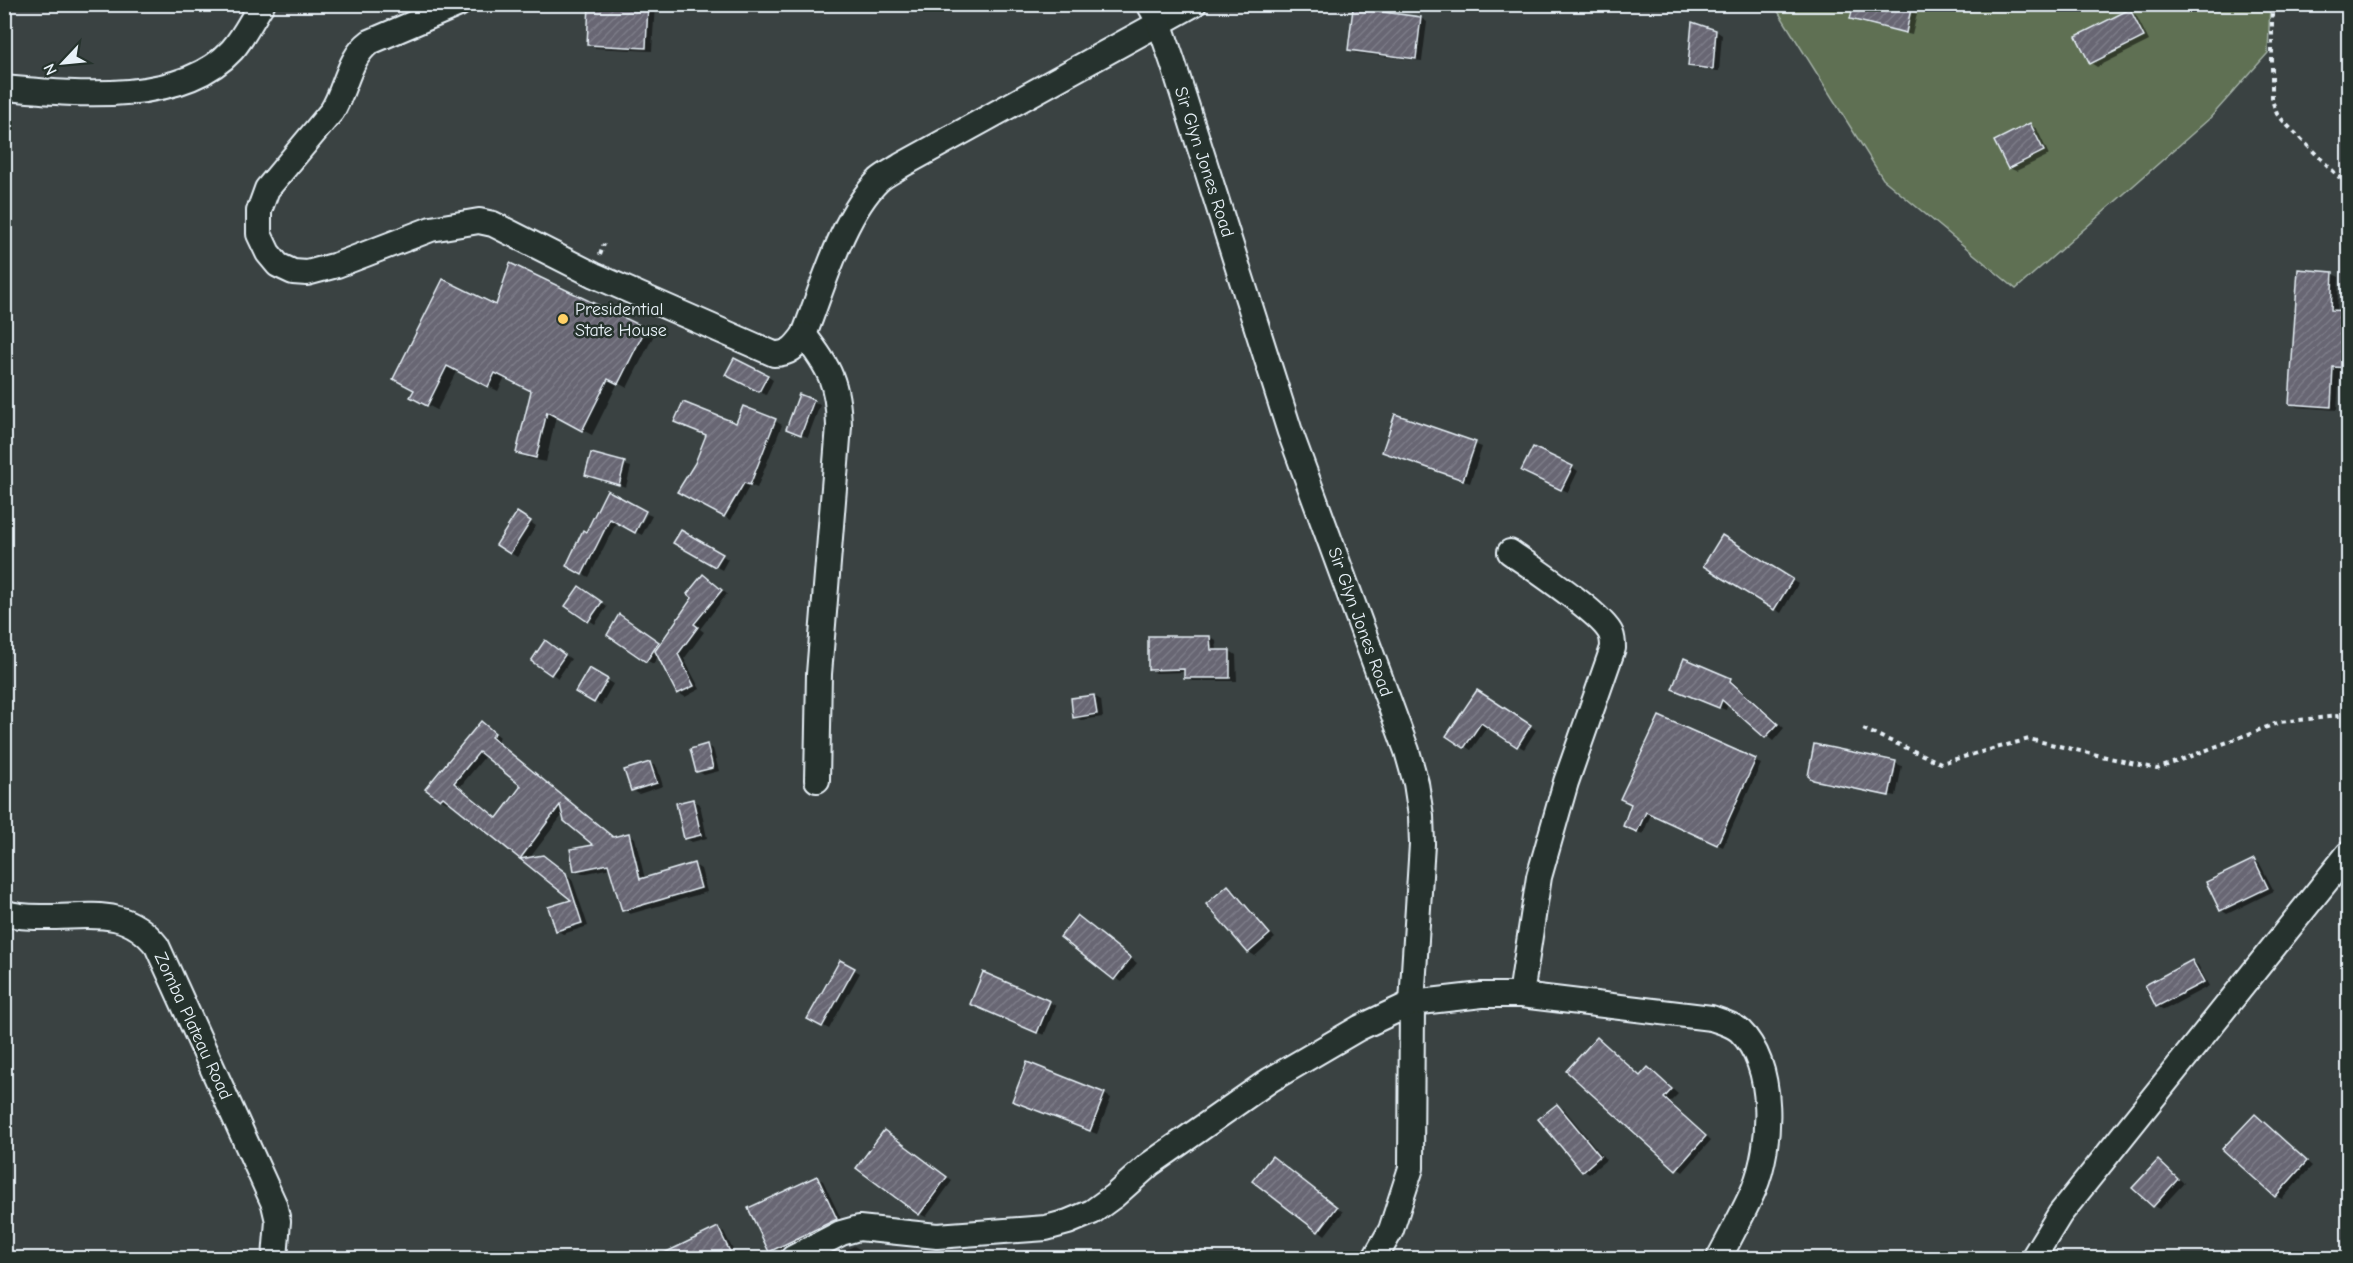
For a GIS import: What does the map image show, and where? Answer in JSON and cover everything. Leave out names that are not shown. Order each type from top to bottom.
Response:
[{"type":"street","points":[[4,88],[84,95],[131,91],[177,83],[213,67],[232,50],[262,4]]},
{"type":"street","points":[[459,4],[370,42],[360,49],[340,99],[267,189],[259,211],[259,234],[268,253],[278,265],[293,272],[307,273],[337,265],[431,230],[479,221],[493,224],[594,275],[774,354],[784,354],[793,349],[804,335],[849,222],[864,197],[880,179],[1154,13],[1194,4]]},
{"type":"street","name":"Sir Glyn Jones Road","points":[[1154,13],[1290,432],[1407,751],[1416,783],[1422,844],[1412,1003],[1411,1168],[1391,1230],[1376,1258]]},
{"type":"street","points":[[804,335],[823,359],[834,383],[839,426],[819,674],[817,780]]},
{"type":"street","points":[[1510,552],[1565,591],[1606,625],[1613,641],[1613,648],[1566,782],[1539,877],[1521,995]]},
{"type":"street","points":[[2032,1258],[2060,1214],[2349,854]]},
{"type":"street","name":"Zomba Plateau Road","points":[[4,912],[27,917],[111,917],[128,920],[147,934],[157,946],[274,1204],[278,1221],[275,1258]]},
{"type":"street","points":[[793,1258],[841,1233],[860,1228],[937,1236],[1046,1228],[1068,1222],[1092,1212],[1150,1164],[1269,1080],[1359,1028],[1412,1003],[1482,995],[1521,995],[1711,1018],[1739,1031],[1750,1046],[1767,1090],[1767,1126],[1755,1187],[1719,1258]]},
{"type":"path","points":[[2272,4],[2272,100],[2277,114],[2339,177],[2349,182]]},
{"type":"path","points":[[1863,729],[1941,763],[2029,739],[2157,769],[2280,722],[2349,716]]},
{"type":"green space","points":[[1774,5],[2270,5],[2268,53],[2209,119],[2016,289],[1883,179]]},
{"type":"building","points":[[589,4],[648,4],[646,48],[587,45]]},
{"type":"building","points":[[1854,4],[1892,4],[1911,9],[1906,33],[1850,19]]},
{"type":"building","points":[[1353,8],[1421,17],[1416,59],[1348,50]]},
{"type":"building","points":[[2130,9],[2144,37],[2090,64],[2076,36]]},
{"type":"building","points":[[1692,22],[1716,30],[1713,69],[1688,66]]},
{"type":"building","points":[[2030,123],[2044,151],[2008,169],[1994,141]]},
{"type":"building","points":[[510,263],[646,328],[618,384],[608,379],[582,431],[547,412],[536,458],[516,453],[531,391],[495,373],[488,387],[447,366],[427,406],[410,397],[414,390],[393,379],[443,279],[496,305]]},
{"type":"building","points":[[2298,269],[2333,272],[2331,310],[2349,311],[2349,368],[2333,367],[2331,407],[2289,404]]},
{"type":"building","points":[[734,358],[768,375],[759,392],[725,375]]},
{"type":"building","points":[[799,394],[814,400],[801,435],[786,429]]},
{"type":"building","points":[[683,402],[736,423],[743,406],[776,419],[750,485],[744,483],[724,517],[677,492],[695,463],[706,435],[674,422]]},
{"type":"building","points":[[1395,414],[1476,442],[1463,480],[1382,452]]},
{"type":"building","points":[[1533,447],[1573,466],[1561,490],[1521,471]]},
{"type":"building","points":[[591,453],[625,462],[619,485],[585,475]]},
{"type":"building","points":[[607,490],[646,511],[635,533],[610,519],[582,575],[566,566],[583,530],[586,532]]},
{"type":"building","points":[[517,512],[531,521],[510,554],[496,545]]},
{"type":"building","points":[[681,530],[723,554],[715,567],[673,543]]},
{"type":"building","points":[[1722,535],[1793,579],[1774,610],[1703,566]]},
{"type":"building","points":[[703,574],[722,590],[694,624],[698,627],[678,654],[694,686],[677,694],[655,651],[692,598],[687,594]]},
{"type":"building","points":[[579,586],[602,602],[588,622],[565,606]]},
{"type":"building","points":[[619,614],[659,642],[646,662],[607,635]]},
{"type":"building","points":[[1148,636],[1210,636],[1211,650],[1230,650],[1230,678],[1184,678],[1184,669],[1148,670]]},
{"type":"building","points":[[545,640],[565,655],[551,675],[531,661]]},
{"type":"building","points":[[1684,658],[1731,678],[1730,681],[1778,724],[1765,738],[1722,700],[1719,708],[1672,689]]},
{"type":"building","points":[[589,668],[608,679],[594,703],[575,692]]},
{"type":"building","points":[[1477,690],[1531,725],[1517,747],[1481,723],[1464,748],[1446,736]]},
{"type":"building","points":[[1094,695],[1097,714],[1073,718],[1071,698]]},
{"type":"building","points":[[1659,716],[1756,759],[1717,845],[1646,812],[1637,832],[1623,826],[1631,804],[1620,799]]},
{"type":"building","points":[[481,721],[495,733],[491,737],[613,837],[629,833],[640,879],[694,863],[701,888],[622,911],[608,864],[574,871],[570,849],[593,845],[564,821],[560,805],[520,859],[443,797],[440,800],[425,789]],"holes":[[[479,752],[521,786],[497,818],[454,783]]]},
{"type":"building","points":[[707,744],[713,768],[696,772],[690,749]]},
{"type":"building","points":[[1814,744],[1896,761],[1889,796],[1813,780],[1808,776]]},
{"type":"building","points":[[650,762],[657,783],[631,791],[624,770]]},
{"type":"building","points":[[693,799],[701,835],[684,839],[676,803]]},
{"type":"building","points":[[543,855],[566,873],[582,923],[556,931],[548,907],[571,900],[520,859]]},
{"type":"building","points":[[2254,859],[2268,888],[2220,911],[2206,882]]},
{"type":"building","points":[[1228,885],[1270,934],[1248,953],[1206,904]]},
{"type":"building","points":[[1077,915],[1131,958],[1114,980],[1060,937]]},
{"type":"building","points":[[840,960],[855,968],[822,1027],[807,1019]]},
{"type":"building","points":[[2192,960],[2204,982],[2156,1007],[2145,985]]},
{"type":"building","points":[[983,972],[1050,1001],[1037,1033],[970,1004]]},
{"type":"building","points":[[1597,1037],[1640,1076],[1648,1067],[1672,1089],[1664,1098],[1706,1136],[1676,1170],[1566,1071]]},
{"type":"building","points":[[1027,1062],[1105,1093],[1090,1131],[1012,1101]]},
{"type":"building","points":[[1557,1104],[1600,1156],[1582,1172],[1538,1119]]},
{"type":"building","points":[[2255,1114],[2307,1161],[2275,1197],[2222,1149]]},
{"type":"building","points":[[884,1130],[947,1177],[919,1215],[856,1168]]},
{"type":"building","points":[[1272,1156],[1337,1207],[1318,1232],[1252,1181]]},
{"type":"building","points":[[2158,1160],[2178,1179],[2153,1207],[2132,1188]]},
{"type":"building","points":[[817,1176],[837,1219],[769,1252],[748,1208]]},
{"type":"building","points":[[718,1227],[733,1258],[654,1258]]},
{"type":"place","name":"Presidential State House","points":[[563,319]]}]
